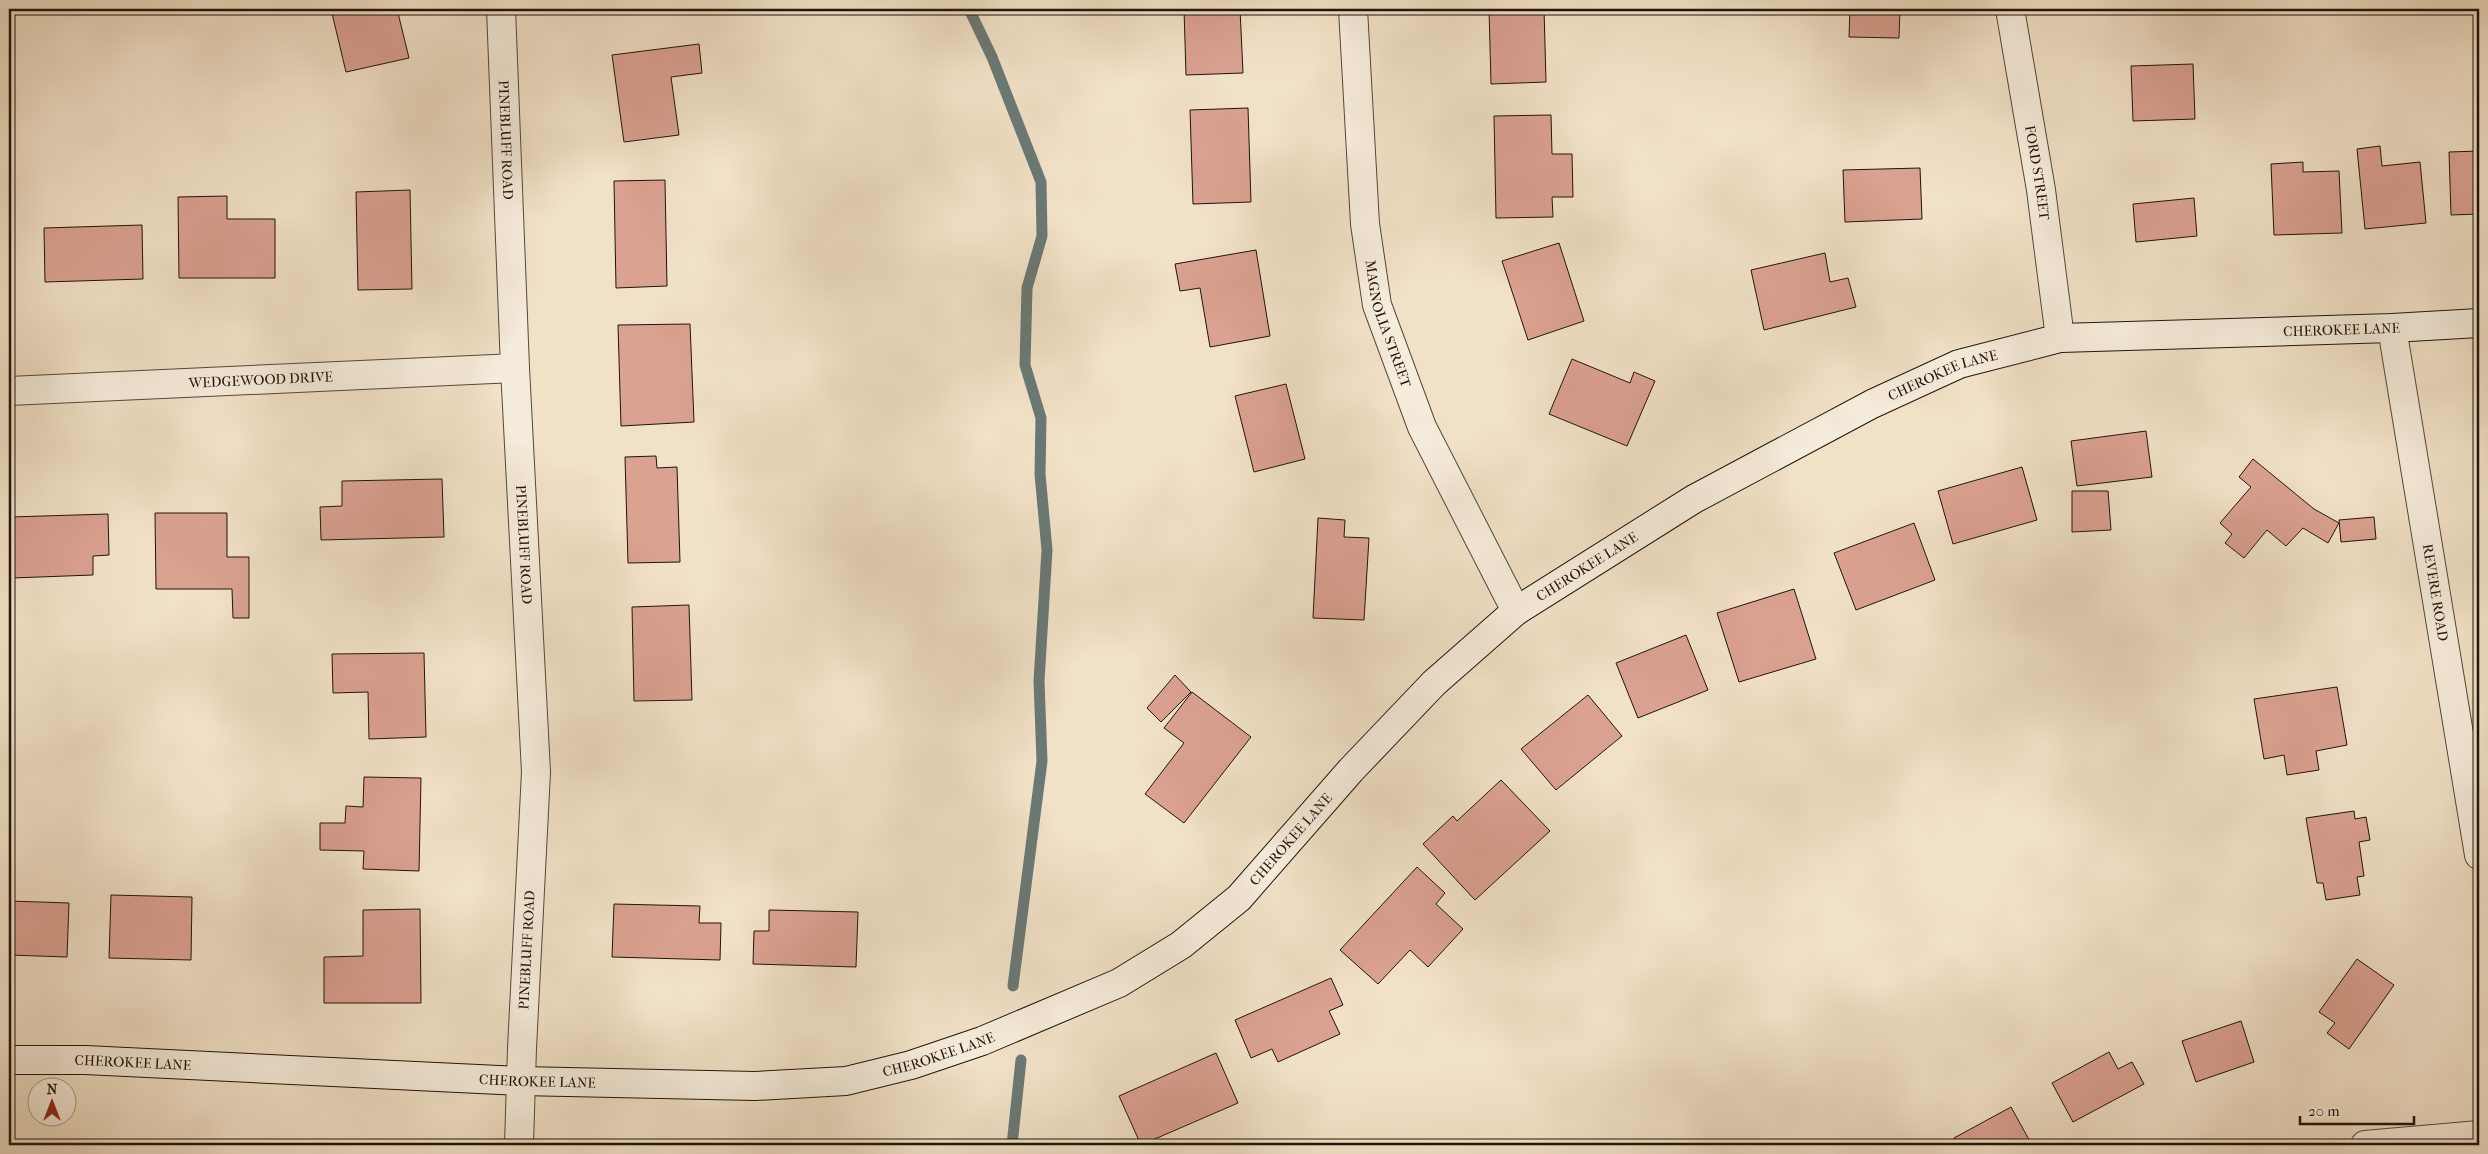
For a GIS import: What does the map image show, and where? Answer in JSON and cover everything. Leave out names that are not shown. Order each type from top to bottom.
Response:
[{"type":"street","name":"PINEBLUFF ROAD","points":[[501,9],[515,368],[536,772],[520,1081],[519,1145]]},
{"type":"street","name":"MAGNOLIA STREET","points":[[1353,9],[1365,224],[1377,305],[1422,427],[1516,611]]},
{"type":"street","name":"FORD STREET","points":[[2010,9],[2042,190],[2060,338]]},
{"type":"street","name":"CHEROKEE LANE","points":[[9,1060],[85,1060],[520,1081],[755,1086],[846,1081],[911,1065],[982,1041],[1119,983],[1181,945],[1239,898],[1351,770],[1434,683],[1516,611],[1694,499],[1872,404],[1959,364],[2060,338],[2392,328],[2479,323]]},
{"type":"street","name":"REVERE ROAD","points":[[2392,328],[2479,855]]},
{"type":"street","name":"WEDGEWOOD DRIVE","points":[[9,391],[515,368]]},
{"type":"street","points":[[2365,1145],[2479,1135]]},
{"type":"building","points":[[331,9],[397,9],[409,58],[346,72]]},
{"type":"building","points":[[1184,9],[1240,9],[1243,73],[1186,75]]},
{"type":"building","points":[[1489,9],[1544,9],[1546,82],[1491,84]]},
{"type":"building","points":[[1850,9],[1900,9],[1899,38],[1849,37]]},
{"type":"building","points":[[699,44],[702,73],[671,77],[679,135],[624,142],[612,55]]},
{"type":"building","points":[[2193,64],[2195,119],[2133,121],[2131,66]]},
{"type":"building","points":[[1248,108],[1251,202],[1193,204],[1190,110]]},
{"type":"building","points":[[1551,115],[1552,154],[1572,154],[1573,197],[1552,197],[1553,217],[1496,218],[1494,116]]},
{"type":"building","points":[[2380,146],[2382,166],[2420,162],[2426,223],[2365,229],[2357,149]]},
{"type":"building","points":[[2479,151],[2479,214],[2451,215],[2449,152]]},
{"type":"building","points":[[2303,162],[2303,172],[2339,171],[2342,233],[2274,235],[2271,164]]},
{"type":"building","points":[[1920,168],[1922,219],[1845,222],[1843,170]]},
{"type":"building","points":[[665,180],[667,286],[616,288],[614,181]]},
{"type":"building","points":[[410,190],[412,289],[358,290],[356,192]]},
{"type":"building","points":[[227,196],[227,219],[275,219],[275,278],[179,278],[178,197]]},
{"type":"building","points":[[2194,198],[2197,236],[2136,242],[2133,204]]},
{"type":"building","points":[[142,225],[143,279],[45,282],[44,228]]},
{"type":"building","points":[[1559,243],[1584,321],[1528,340],[1502,261]]},
{"type":"building","points":[[1256,250],[1270,336],[1210,347],[1200,288],[1180,291],[1175,264]]},
{"type":"building","points":[[1825,253],[1830,282],[1848,278],[1856,307],[1764,330],[1751,270]]},
{"type":"building","points":[[690,324],[694,422],[621,426],[618,325]]},
{"type":"building","points":[[1572,359],[1630,383],[1634,372],[1655,381],[1627,446],[1549,414]]},
{"type":"building","points":[[1286,384],[1305,459],[1254,472],[1235,396]]},
{"type":"building","points":[[2146,431],[2152,477],[2077,486],[2071,441]]},
{"type":"building","points":[[656,456],[657,468],[677,467],[680,562],[628,563],[625,457]]},
{"type":"building","points":[[2253,459],[2314,509],[2339,523],[2328,543],[2303,528],[2286,546],[2267,530],[2244,558],[2225,543],[2232,534],[2220,523],[2251,487],[2239,477]]},
{"type":"building","points":[[2022,467],[2037,520],[1953,544],[1938,491]]},
{"type":"building","points":[[442,479],[444,537],[321,540],[320,507],[342,506],[342,481]]},
{"type":"building","points":[[2072,491],[2108,491],[2111,530],[2072,532]]},
{"type":"building","points":[[155,513],[227,513],[227,557],[249,557],[249,618],[233,618],[232,589],[156,589]]},
{"type":"building","points":[[108,514],[109,555],[93,556],[93,575],[12,578],[10,517]]},
{"type":"building","points":[[2374,517],[2376,539],[2341,542],[2339,520]]},
{"type":"building","points":[[1318,518],[1345,520],[1344,537],[1369,538],[1364,620],[1313,618]]},
{"type":"building","points":[[1914,523],[1935,580],[1856,610],[1834,553]]},
{"type":"building","points":[[1794,589],[1816,659],[1739,682],[1717,613]]},
{"type":"building","points":[[689,605],[692,700],[634,701],[632,607]]},
{"type":"building","points":[[1686,635],[1708,690],[1638,718],[1616,663]]},
{"type":"building","points":[[424,653],[426,737],[369,739],[368,692],[333,693],[332,654]]},
{"type":"building","points":[[1175,675],[1191,692],[1161,722],[1147,708]]},
{"type":"building","points":[[2337,687],[2347,745],[2316,751],[2319,770],[2287,775],[2284,755],[2264,759],[2254,699]]},
{"type":"building","points":[[1192,692],[1251,737],[1184,823],[1145,794],[1184,743],[1164,728]]},
{"type":"building","points":[[1588,695],[1622,736],[1556,790],[1521,749]]},
{"type":"building","points":[[364,777],[421,778],[419,871],[363,869],[364,851],[320,850],[320,823],[345,823],[346,806],[363,807]]},
{"type":"building","points":[[1501,780],[1550,831],[1475,900],[1423,844],[1453,816],[1457,821]]},
{"type":"building","points":[[2354,811],[2355,819],[2366,817],[2370,840],[2359,842],[2364,876],[2357,877],[2360,895],[2326,900],[2323,883],[2317,883],[2306,818]]},
{"type":"building","points":[[1417,867],[1445,893],[1436,904],[1463,929],[1428,967],[1410,950],[1378,984],[1340,950]]},
{"type":"building","points":[[111,895],[192,897],[191,960],[109,958]]},
{"type":"building","points":[[9,901],[69,903],[67,957],[9,955]]},
{"type":"building","points":[[614,904],[700,906],[699,923],[721,923],[720,960],[612,957]]},
{"type":"building","points":[[420,909],[421,1003],[324,1003],[324,957],[363,956],[363,910]]},
{"type":"building","points":[[769,910],[858,912],[856,967],[753,964],[754,931],[769,931]]},
{"type":"building","points":[[2357,959],[2394,985],[2349,1049],[2327,1033],[2335,1023],[2319,1012]]},
{"type":"building","points":[[1331,978],[1343,1005],[1329,1011],[1340,1034],[1278,1062],[1272,1049],[1251,1058],[1235,1020]]},
{"type":"building","points":[[2241,1021],[2254,1062],[2196,1082],[2182,1041]]},
{"type":"building","points":[[2109,1052],[2118,1069],[2132,1062],[2144,1084],[2073,1122],[2052,1083]]},
{"type":"building","points":[[1216,1053],[1238,1103],[1141,1145],[1119,1096]]},
{"type":"building","points":[[2011,1107],[2032,1145],[1958,1145],[1954,1138]]},
{"type":"waterway","points":[[969,9],[992,57],[1041,182],[1042,236],[1027,288],[1025,365],[1041,418],[1040,474],[1047,550],[1039,681],[1042,761],[1013,986]]},
{"type":"waterway","points":[[1012,1145],[1021,1060]]}]
